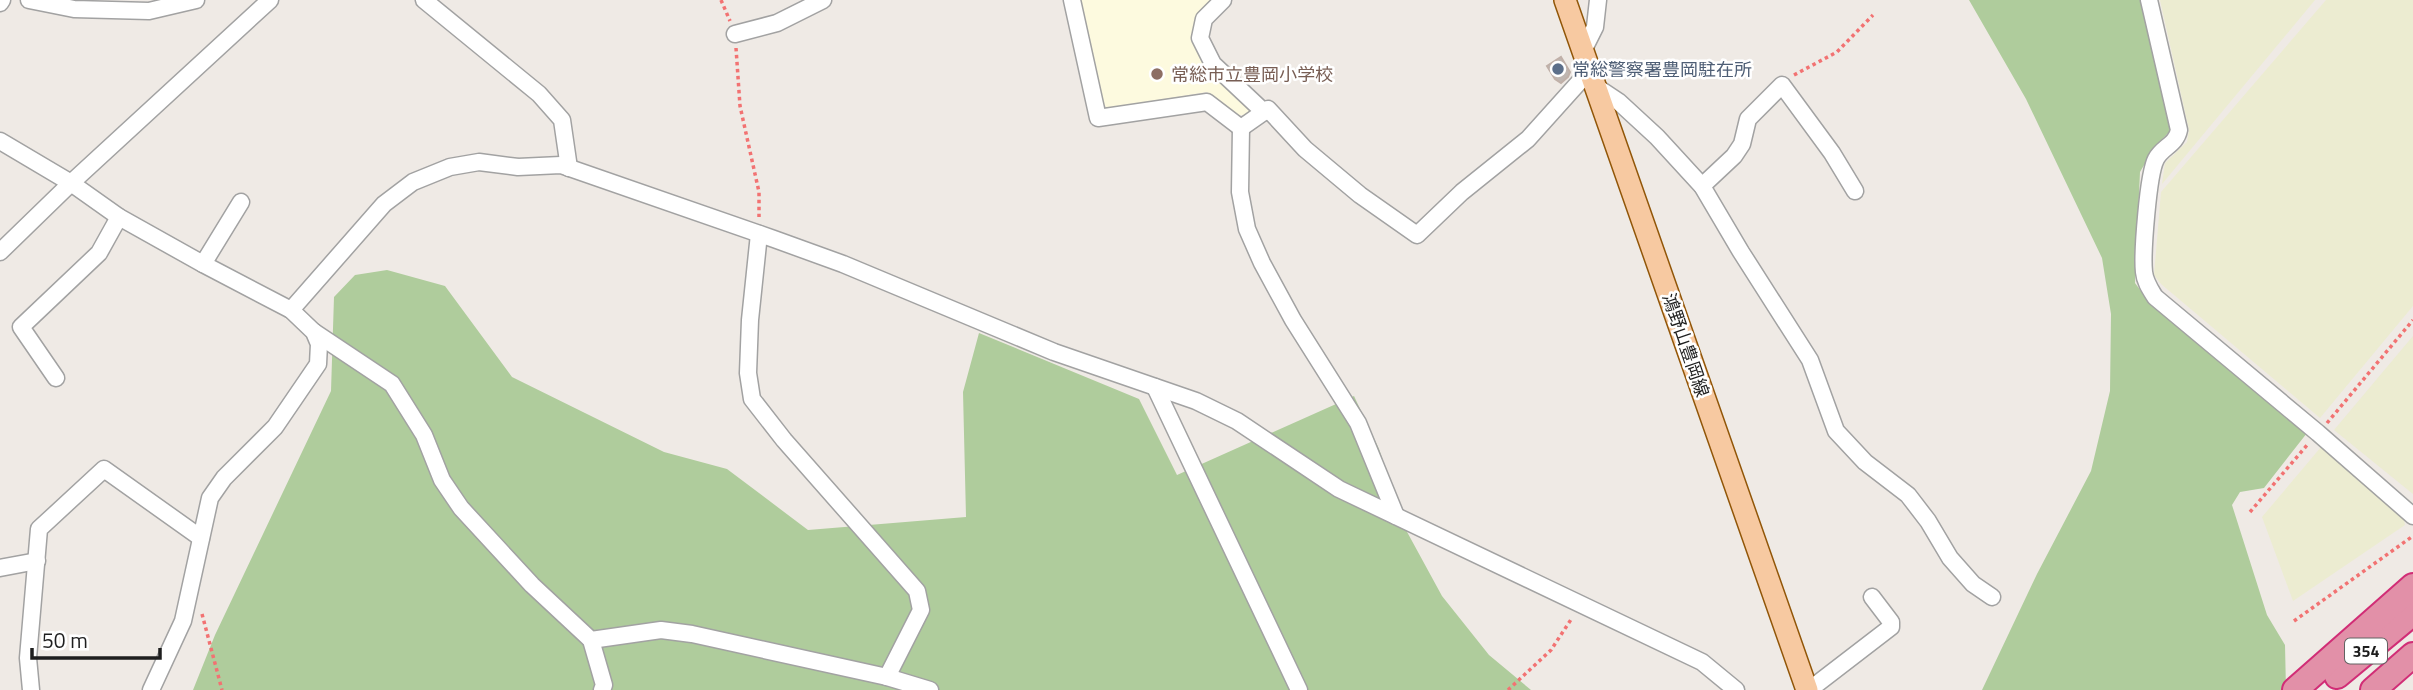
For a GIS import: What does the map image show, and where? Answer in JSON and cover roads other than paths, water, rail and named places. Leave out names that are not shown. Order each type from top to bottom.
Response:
[{"type":"highway","points":[[2295,690],[2413,586]]},
{"type":"highway","name":"354","points":[[2321,690],[2413,613]]},
{"type":"highway","name":"354","points":[[2373,690],[2413,656]]},
{"type":"highway","points":[[2398,690],[2413,676]]},
{"type":"main road","name":"鴻野山豊岡線","points":[[1565,0],[1808,690]]},
{"type":"street","points":[[29,0],[74,9],[149,11],[174,2],[196,0]]},
{"type":"street","points":[[0,252],[270,0]]},
{"type":"street","points":[[424,0],[539,94],[562,120],[569,168]]},
{"type":"street","points":[[735,34],[777,23],[823,0]]},
{"type":"street","points":[[1223,0],[1204,19],[1200,38],[1213,64],[1264,112]]},
{"type":"street","points":[[1241,128],[1268,109],[1305,149],[1360,195],[1417,235],[1462,191],[1528,139],[1589,69],[1598,0]]},
{"type":"street","points":[[2149,0],[2179,131],[2178,137],[2159,154],[2152,170],[2144,263],[2147,284],[2155,297],[2413,516]]},
{"type":"street","points":[[1076,1],[1098,118],[1207,102],[1241,128]]},
{"type":"street","points":[[1589,69],[1619,102],[1657,136],[1702,186],[1810,360],[1836,431],[1865,462],[1908,495],[1928,521],[1950,558],[1973,584],[1992,597]]},
{"type":"street","points":[[1702,186],[1734,156],[1742,144],[1748,119],[1782,85],[1832,153],[1855,191]]},
{"type":"street","points":[[1241,128],[1240,192],[1247,229],[1293,320],[1358,424],[1396,516]]},
{"type":"street","points":[[0,141],[71,183],[119,217],[291,310],[314,332],[392,384],[424,435],[442,480],[461,508],[532,585],[591,640],[604,685],[602,690]]},
{"type":"street","points":[[291,310],[384,204],[413,182],[450,167],[479,162],[518,167],[561,165],[843,264],[1054,352],[1196,401],[1237,421],[1339,489],[1702,662],[1737,690]]},
{"type":"street","points":[[202,264],[241,202]]},
{"type":"street","points":[[56,378],[21,327],[99,253],[119,217]]},
{"type":"street","points":[[759,234],[750,320],[748,373],[752,399],[784,440],[917,590],[921,610],[887,677]]},
{"type":"street","points":[[150,690],[183,621],[211,498],[224,478],[275,426],[318,364],[319,344],[314,332]]},
{"type":"street","points":[[1155,387],[1299,690]]},
{"type":"street","points":[[31,690],[28,658],[39,529],[104,469],[201,538]]},
{"type":"street","points":[[0,568],[37,561]]},
{"type":"street","points":[[1808,690],[1891,627],[1891,622],[1872,597]]},
{"type":"street","points":[[591,640],[661,630],[692,634],[887,677],[930,690]]},
{"type":"place","name":"常総警察署豊岡駐在所","points":[[1558,69]]},
{"type":"place","name":"常総市立豊岡小学校","points":[[1157,74]]}]
